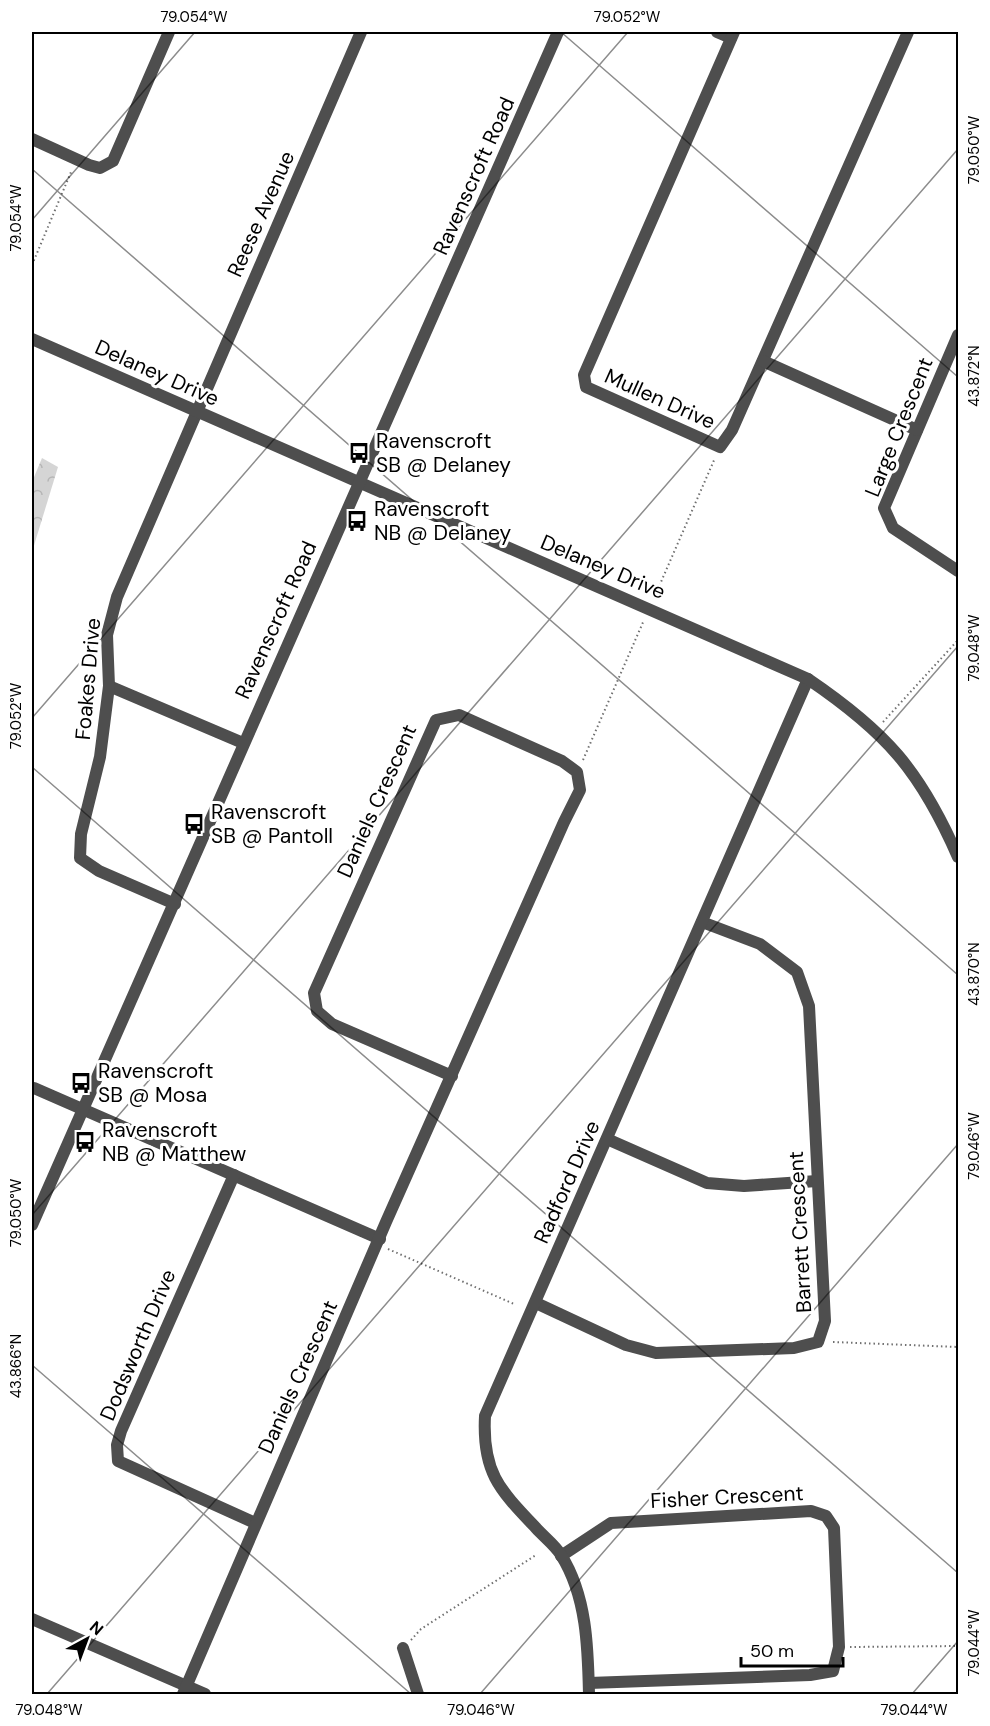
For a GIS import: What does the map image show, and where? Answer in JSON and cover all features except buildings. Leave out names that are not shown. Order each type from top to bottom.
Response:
[{"type":"street","points":[[32,139],[88,165],[100,168],[113,161],[169,32]]},
{"type":"street","name":"Reese Avenue","points":[[196,412],[361,32]]},
{"type":"street","name":"Ravenscroft Road","points":[[32,1225],[558,32]]},
{"type":"street","points":[[717,32],[732,35]]},
{"type":"street","name":"Mullen Drive","points":[[732,35],[584,375],[586,387],[599,394],[720,447],[732,430],[908,32]]},
{"type":"street","name":"Large Crescent","points":[[958,335],[884,508],[893,528],[958,571]]},
{"type":"street","name":"Delaney Drive","points":[[32,339],[808,679],[876,730],[924,788],[937,810],[958,857]]},
{"type":"street","points":[[763,361],[917,430]]},
{"type":"street","name":"Foakes Drive","points":[[175,904],[99,871],[80,858],[81,834],[100,758],[109,686],[107,635],[117,597],[196,412]]},
{"type":"street","name":"Radford Drive","points":[[589,1689],[586,1629],[576,1590],[561,1556],[512,1502],[489,1468],[484,1445],[485,1416],[808,679]]},
{"type":"street","points":[[109,686],[243,743]]},
{"type":"street","name":"Daniels Crescent","points":[[185,1690],[255,1523],[580,790],[578,772],[562,761],[459,715],[436,720],[314,993],[317,1011],[332,1024],[452,1076]]},
{"type":"street","name":"Barrett Crescent","points":[[536,1303],[626,1345],[656,1353],[794,1348],[818,1342],[825,1321],[809,1006],[797,972],[760,944],[702,922]]},
{"type":"street","points":[[34,1088],[380,1239]]},
{"type":"street","points":[[607,1139],[707,1183],[744,1186],[817,1181]]},
{"type":"street","name":"Dodsworth Drive","points":[[234,1174],[121,1431],[118,1461],[255,1523]]},
{"type":"street","name":"Fisher Crescent","points":[[561,1556],[611,1523],[811,1511],[826,1516],[834,1528],[839,1647],[833,1671],[810,1675],[589,1689]]},
{"type":"street","points":[[32,1619],[185,1690],[205,1695]]},
{"type":"street","points":[[403,1648],[418,1695]]},
{"type":"path","points":[[32,265],[77,158]]},
{"type":"path","points":[[876,730],[958,640]]},
{"type":"path","points":[[380,1239],[388,1249],[514,1304]]},
{"type":"path","points":[[818,1342],[958,1347]]},
{"type":"path","points":[[403,1648],[421,1629],[536,1555]]},
{"type":"path","points":[[839,1647],[958,1646]]},
{"type":"green space","points":[[42,458],[58,467],[32,552],[32,482]]},
{"type":"place","name":"Ravenscroft SB @ Delaney","points":[[359,453]]},
{"type":"place","name":"Ravenscroft NB @ Delaney","points":[[357,521]]},
{"type":"place","name":"Ravenscroft SB @ Pantoll","points":[[194,824]]},
{"type":"place","name":"Ravenscroft SB @ Mosa","points":[[81,1083]]},
{"type":"place","name":"Ravenscroft NB @ Matthew","points":[[85,1142]]}]
